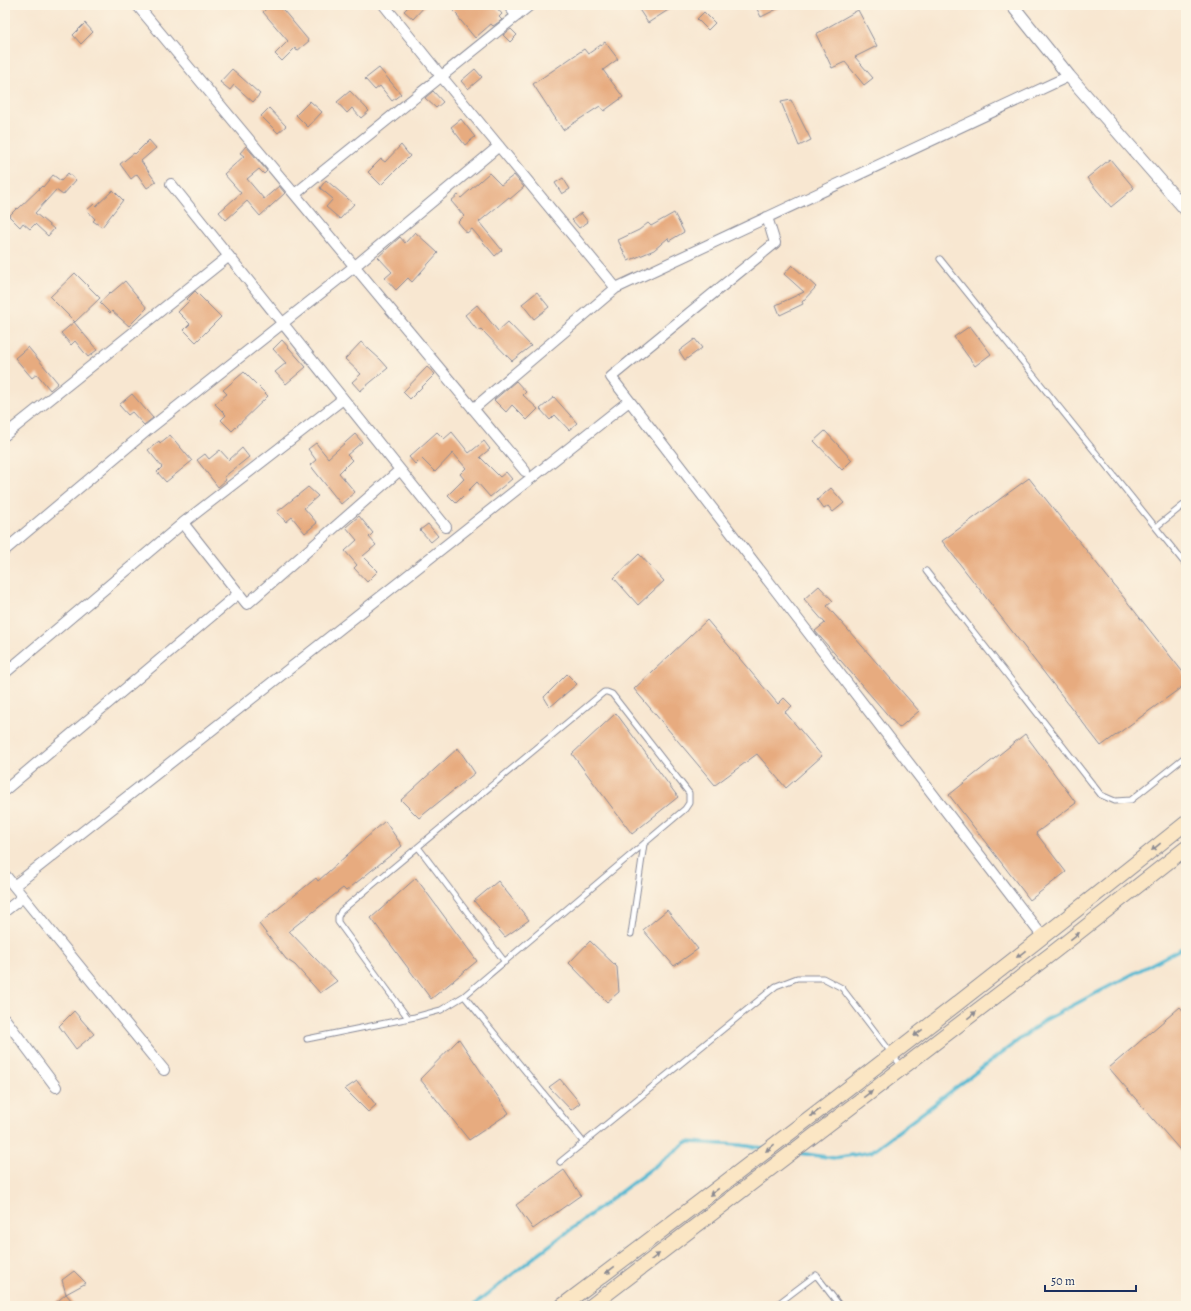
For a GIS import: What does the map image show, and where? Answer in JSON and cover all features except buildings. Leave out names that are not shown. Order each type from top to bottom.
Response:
[{"type":"main road","points":[[562,1306],[745,1168],[794,1128],[1043,937],[1186,823]]},
{"type":"main road","points":[[591,1306],[903,1068],[1186,848]]},
{"type":"street","points":[[137,5],[525,471]]},
{"type":"street","points":[[384,5],[616,288]]},
{"type":"street","points":[[508,5],[517,16]]},
{"type":"street","points":[[295,194],[530,5]]},
{"type":"street","points":[[1012,5],[1069,76],[1186,210]]},
{"type":"street","points":[[473,409],[616,288],[1069,76]]},
{"type":"street","points":[[5,550],[149,429],[354,266],[499,146]]},
{"type":"street","points":[[171,184],[446,527]]},
{"type":"street","points":[[767,217],[776,243],[610,377],[1043,937]]},
{"type":"street","points":[[5,435],[229,256]]},
{"type":"street","points":[[5,673],[183,523],[343,399]]},
{"type":"street","points":[[14,886],[629,401]]},
{"type":"street","points":[[183,523],[248,604],[400,470]]},
{"type":"street","points":[[5,790],[239,593]]},
{"type":"street","points":[[5,875],[164,1070]]},
{"type":"street","points":[[5,910],[23,896]]},
{"type":"street","points":[[5,1019],[56,1087]]},
{"type":"lane","points":[[940,259],[1186,565]]},
{"type":"lane","points":[[1156,527],[1186,503]]},
{"type":"lane","points":[[926,571],[1101,795],[1114,802],[1131,800],[1186,756]]},
{"type":"lane","points":[[307,1039],[408,1018],[441,1010],[464,996],[685,809],[689,803],[689,793],[612,694],[604,692],[341,912],[338,917],[338,922],[408,1018]]},
{"type":"lane","points":[[631,934],[644,844]]},
{"type":"lane","points":[[418,847],[505,962]]},
{"type":"lane","points":[[560,1162],[776,986],[798,978],[823,978],[842,988],[903,1068]]},
{"type":"lane","points":[[464,996],[584,1143]]},
{"type":"lane","points":[[775,1306],[816,1275],[840,1306]]},
{"type":"waterway","points":[[798,1153],[834,1158],[871,1152],[1045,1020],[1186,946]]},
{"type":"waterway","points":[[473,1306],[538,1254],[687,1142],[764,1148]]}]
